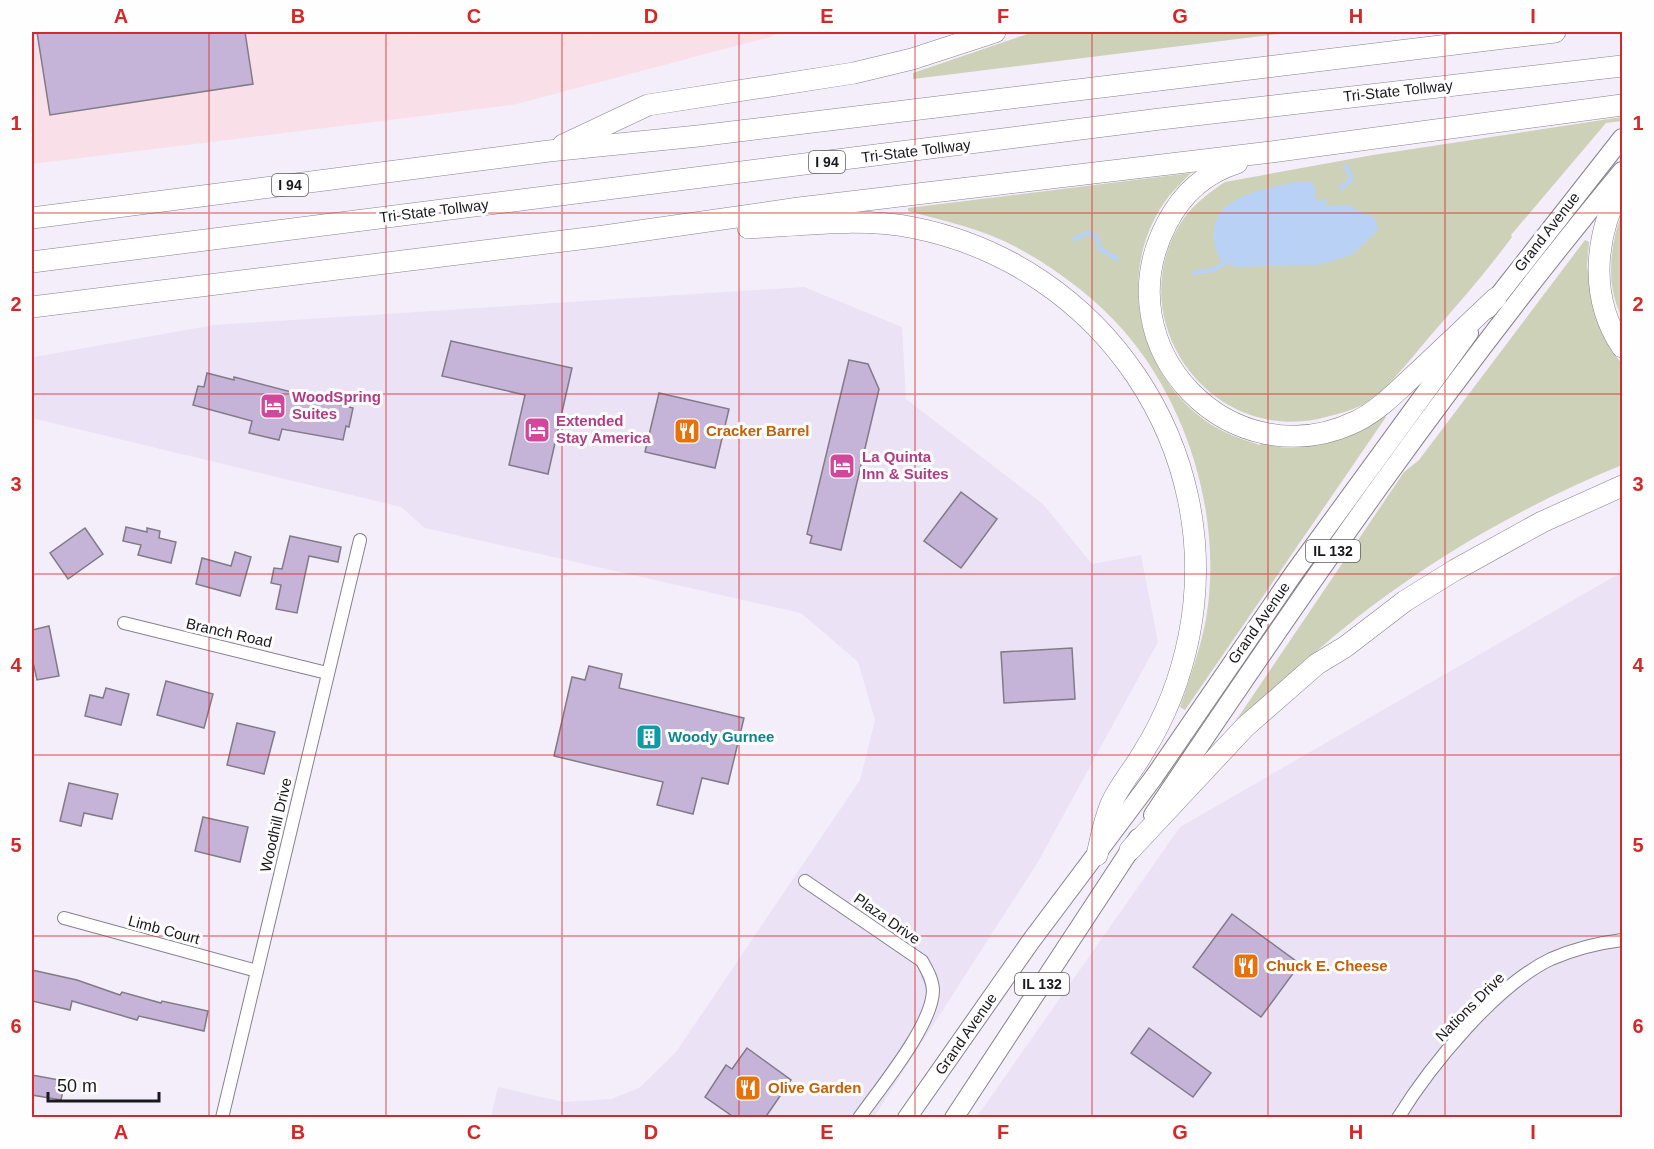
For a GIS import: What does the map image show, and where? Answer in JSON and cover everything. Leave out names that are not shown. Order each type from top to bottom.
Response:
[{"type":"highway","points":[[549,152],[648,105],[854,73],[912,59],[995,32]]},
{"type":"highway","name":"I 94","points":[[32,218],[549,152],[709,135],[1555,32]]},
{"type":"highway","name":"Tri-State Tollway","points":[[32,262],[1160,119],[1623,66]]},
{"type":"highway","points":[[32,307],[604,237],[810,207],[1271,152],[1623,105]]},
{"type":"highway","points":[[1271,152],[1225,167],[1187,193],[1163,230],[1153,264],[1149,306],[1158,346],[1183,386],[1219,414],[1253,428],[1287,435],[1326,432],[1355,422],[1378,408],[1496,298]]},
{"type":"highway","points":[[1623,184],[1603,230],[1598,260],[1604,306],[1623,346]]},
{"type":"highway","points":[[604,237],[855,223],[896,225],[931,232],[999,257],[1046,285],[1086,317],[1131,366],[1165,426],[1188,496],[1194,530],[1194,602],[1180,674],[1165,713],[1146,749],[1111,803],[1097,855]]},
{"type":"highway","points":[[1130,850],[1245,727],[1317,664],[1405,601],[1455,570],[1542,522],[1623,486]]},
{"type":"main road","name":"Grand Avenue","points":[[908,1118],[1031,942],[1097,855],[1381,451],[1496,298],[1623,138]]},
{"type":"main road","name":"Grand Avenue","points":[[954,1118],[1288,614],[1402,454],[1548,261],[1623,171]]},
{"type":"street","name":"Woodhill Drive","points":[[222,1118],[360,540]]},
{"type":"street","name":"Branch Road","points":[[124,623],[327,673]]},
{"type":"street","name":"Plaza Drive","points":[[805,881],[922,961],[932,981],[931,1002],[919,1031],[859,1118]]},
{"type":"street","name":"Limb Court","points":[[64,918],[257,971]]},
{"type":"street","name":"Nations Drive","points":[[1398,1118],[1440,1059],[1509,987],[1550,960],[1595,944],[1623,940]]},
{"type":"shaded area","points":[[32,32],[782,32],[513,105],[32,164]]},
{"type":"shaded area","points":[[804,287],[902,327],[906,399],[1043,504],[1092,564],[1141,555],[1158,642],[1038,862],[874,1117],[491,1117],[498,1087],[564,1102],[611,1099],[639,1088],[676,1052],[860,780],[875,720],[858,662],[801,613],[425,528],[401,507],[32,418],[34,357],[214,325]]},
{"type":"shaded area","points":[[1622,572],[1622,1117],[976,1118],[1180,827]]},
{"type":"green space","points":[[1033,32],[1295,32],[913,79],[913,73]]},
{"type":"green space","points":[[1622,117],[1622,121],[1606,123],[1511,235],[1512,237],[1483,275],[1402,370],[1378,394],[1364,404],[1318,419],[1277,421],[1240,411],[1209,391],[1184,363],[1168,330],[1161,293],[1166,255],[1188,213],[1203,198],[1225,182],[1373,155]]},
{"type":"green space","points":[[1191,173],[1169,196],[1153,223],[1142,251],[1138,281],[1140,311],[1147,340],[1159,368],[1176,393],[1198,415],[1212,425],[1260,445],[1262,442],[1278,447],[1310,447],[1341,438],[1384,415],[1386,417],[1185,710],[1180,707],[1198,653],[1206,619],[1210,581],[1209,543],[1205,504],[1196,466],[1183,428],[1166,393],[1146,360],[1123,330],[1100,306],[1059,274],[1031,255],[990,235],[908,211],[908,208]]},
{"type":"green space","points":[[1622,212],[1622,318],[1613,292],[1611,265]]},
{"type":"green space","points":[[1585,240],[1589,242],[1587,266],[1596,317],[1610,348],[1622,364],[1622,465],[1524,510],[1461,546],[1401,585],[1319,649],[1233,725],[1404,472],[1419,460]]},
{"type":"water","points":[[1296,182],[1310,182],[1315,187],[1316,199],[1327,206],[1347,205],[1375,218],[1378,230],[1352,255],[1318,265],[1236,267],[1219,259],[1214,239],[1215,223],[1222,211],[1247,195]]},
{"type":"building","points":[[37,32],[245,32],[253,84],[50,115]]},
{"type":"building","name":"Extended Stay America","points":[[451,341],[572,368],[548,474],[509,465],[525,395],[442,376]]},
{"type":"building","name":"La Quinta Inn & Suites","points":[[849,360],[868,364],[879,389],[841,550],[810,543],[812,536],[807,534]]},
{"type":"building","name":"WoodSpring Suites","points":[[207,373],[234,380],[234,377],[353,408],[349,427],[346,426],[343,440],[282,429],[279,440],[249,433],[252,421],[193,405],[198,386],[204,387]]},
{"type":"building","name":"Cracker Barrel","points":[[659,393],[729,409],[715,468],[645,452]]},
{"type":"building","points":[[961,492],[997,519],[961,568],[924,541]]},
{"type":"building","points":[[126,527],[147,532],[147,528],[160,531],[159,538],[176,542],[171,563],[138,555],[141,545],[123,541]]},
{"type":"building","points":[[85,528],[103,554],[68,579],[50,553]]},
{"type":"building","points":[[290,536],[341,547],[338,562],[309,556],[297,613],[276,609],[281,585],[271,583],[274,568],[282,569]]},
{"type":"building","points":[[235,552],[251,557],[240,596],[196,584],[202,558],[231,566]]},
{"type":"building","points":[[49,626],[59,676],[37,680],[32,658],[32,630]]},
{"type":"building","points":[[1072,648],[1075,699],[1004,703],[1001,652]]},
{"type":"building","name":"Woody Gurnee","points":[[589,666],[622,674],[619,688],[744,718],[728,784],[702,778],[693,814],[657,805],[663,782],[554,756],[572,677],[585,680]]},
{"type":"building","points":[[166,681],[213,694],[204,728],[157,715]]},
{"type":"building","points":[[106,688],[129,694],[121,725],[85,716],[90,695],[103,698]]},
{"type":"building","points":[[237,723],[275,732],[264,774],[227,765]]},
{"type":"building","points":[[69,783],[118,794],[112,819],[84,813],[81,826],[60,821]]},
{"type":"building","points":[[203,817],[248,827],[240,862],[195,851]]},
{"type":"building","name":"Chuck E. Cheese","points":[[1232,914],[1300,964],[1261,1017],[1193,967]]},
{"type":"building","points":[[32,970],[77,980],[120,995],[122,992],[161,1003],[162,1001],[208,1011],[204,1031],[139,1016],[137,1020],[72,1001],[70,1010],[32,1001]]},
{"type":"building","points":[[1149,1028],[1211,1073],[1193,1097],[1131,1053]]},
{"type":"building","name":"Olive Garden","points":[[747,1048],[791,1080],[765,1118],[735,1118],[705,1097],[726,1065],[732,1069]]},
{"type":"building","points":[[32,1075],[65,1081],[61,1100],[32,1095]]},
{"type":"waterway","points":[[1341,188],[1352,179],[1346,166]]},
{"type":"waterway","points":[[1316,206],[1325,201]]},
{"type":"waterway","points":[[1074,239],[1088,233],[1096,236],[1100,249],[1117,259]]},
{"type":"waterway","points":[[1194,273],[1213,270],[1230,260]]},
{"type":"place","name":"WoodSpring Suites","points":[[273,406]]},
{"type":"place","name":"Extended Stay America","points":[[537,430]]},
{"type":"place","name":"Cracker Barrel","points":[[687,431]]},
{"type":"place","name":"La Quinta Inn & Suites","points":[[842,466]]},
{"type":"place","name":"Woody Gurnee","points":[[649,737]]},
{"type":"place","name":"Chuck E. Cheese","points":[[1246,966]]},
{"type":"place","name":"Olive Garden","points":[[748,1088]]}]
